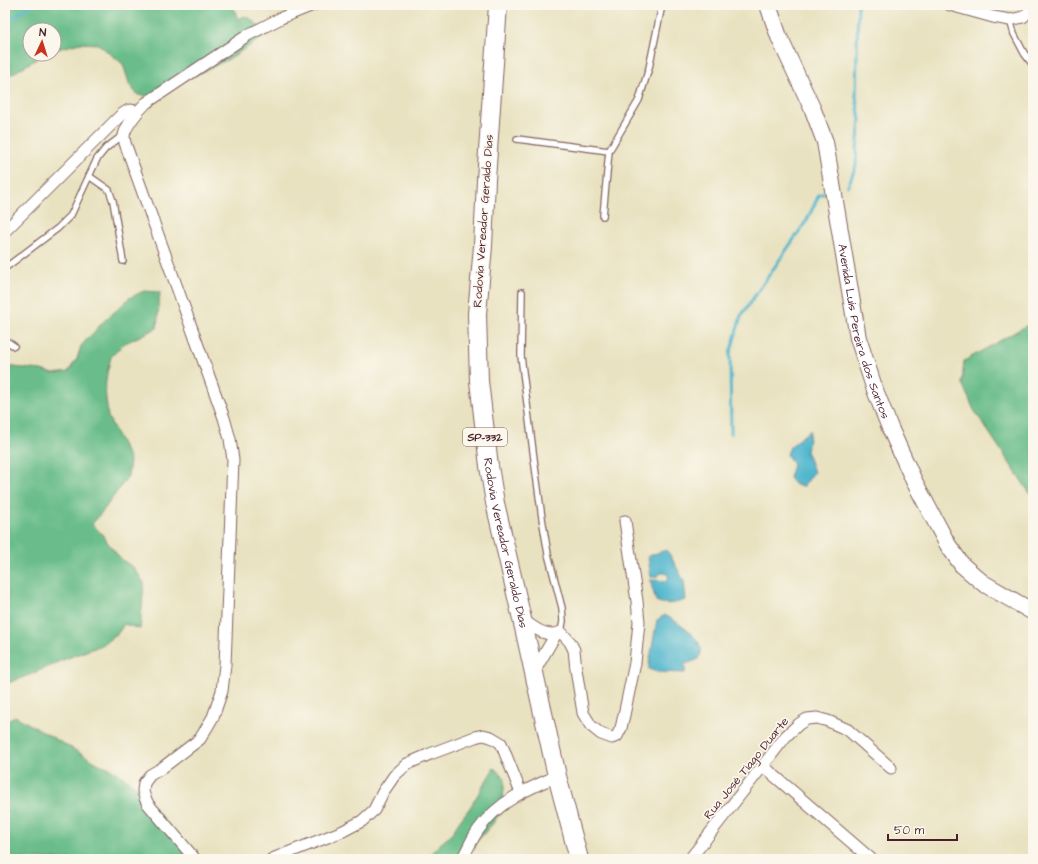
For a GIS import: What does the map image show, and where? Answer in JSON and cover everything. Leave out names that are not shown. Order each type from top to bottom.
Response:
[{"type":"main road","name":"Rodovia Vereador Geraldo Dias","points":[[498,5],[483,246],[476,314],[479,374],[488,466],[495,503],[557,776],[579,859]]},
{"type":"street","points":[[195,859],[148,804],[143,791],[144,783],[150,775],[162,768],[200,739],[213,717],[222,691],[225,665],[233,460],[230,439],[224,418],[128,151],[124,135],[132,119],[146,103],[248,35],[280,18],[313,5]]},
{"type":"street","name":"Avenida Luís Pereira dos Santos","points":[[768,5],[779,37],[813,110],[825,142],[858,338],[875,390],[890,428],[914,481],[945,539],[962,565],[983,583],[1033,612]]},
{"type":"street","points":[[950,5],[993,17],[1010,20],[1023,17],[1032,9],[1033,6]]},
{"type":"street","points":[[5,231],[122,115],[132,109],[137,112]]},
{"type":"street","points":[[522,619],[537,630],[547,634],[558,633],[570,642],[574,650],[583,713],[590,726],[601,734],[606,737],[617,736],[621,728],[635,663],[639,622],[626,521]]},
{"type":"street","points":[[534,672],[558,633]]},
{"type":"street","name":"Rua José Tiago Duarte","points":[[690,859],[786,736],[807,719],[817,718],[848,730],[891,768]]},
{"type":"street","points":[[272,859],[342,831],[362,821],[374,810],[383,792],[394,776],[407,764],[443,748],[475,737],[483,735],[491,737],[501,743],[521,793]]},
{"type":"street","points":[[763,766],[871,859]]},
{"type":"street","points":[[462,859],[478,830],[488,817],[501,805],[536,785],[557,776]]},
{"type":"lane","points":[[603,216],[609,151],[638,100],[649,68],[662,5]]},
{"type":"lane","points":[[1010,20],[1014,34],[1024,53],[1033,65]]},
{"type":"lane","points":[[5,268],[58,228],[71,215],[98,159],[106,148],[124,135]]},
{"type":"lane","points":[[517,139],[609,151]]},
{"type":"lane","points":[[89,176],[109,190],[113,201],[123,260]]},
{"type":"lane","points":[[522,292],[521,356],[542,518],[548,554],[562,608],[563,620],[558,633]]},
{"type":"lane","points":[[5,340],[14,346]]},
{"type":"green space","points":[[5,5],[233,5],[239,19],[244,16],[251,19],[268,35],[229,59],[148,96],[138,95],[130,86],[123,64],[98,44],[80,43],[62,48],[62,22],[22,22],[22,62],[32,62],[5,78]]},
{"type":"green space","points":[[144,291],[160,292],[157,328],[123,344],[111,357],[105,389],[108,417],[130,460],[128,476],[92,524],[121,559],[134,568],[144,583],[140,629],[124,624],[118,633],[102,645],[5,684],[5,366],[41,370],[54,374],[68,372],[77,359],[81,346],[105,320],[129,298]]},
{"type":"green space","points":[[1033,322],[1033,498],[974,410],[962,383],[964,361]]},
{"type":"green space","points":[[15,716],[101,765],[110,768],[132,783],[140,790],[195,859],[5,859],[5,723]]},
{"type":"green space","points":[[494,768],[505,778],[502,809],[494,822],[473,846],[465,859],[422,859],[428,857],[451,835]]},
{"type":"water","points":[[810,430],[807,453],[814,472],[804,486],[795,485],[789,478],[793,465],[787,454],[790,447]]},
{"type":"water","points":[[666,550],[684,581],[686,600],[667,604],[656,601],[650,580],[667,581],[669,577],[666,573],[661,573],[656,577],[651,577],[648,556]]},
{"type":"water","points":[[665,615],[688,630],[698,641],[701,653],[700,656],[697,660],[685,664],[685,673],[657,672],[649,669],[657,620]]},
{"type":"waterway","points":[[5,22],[32,5]]},
{"type":"waterway","points":[[848,186],[856,166],[860,120],[856,97],[858,5]]},
{"type":"waterway","points":[[731,434],[730,354],[741,316],[807,220],[819,195],[825,193]]}]
